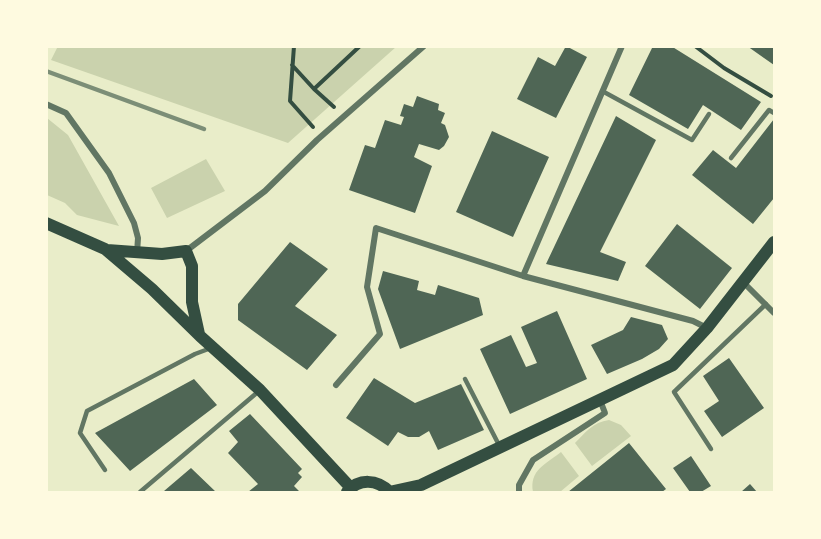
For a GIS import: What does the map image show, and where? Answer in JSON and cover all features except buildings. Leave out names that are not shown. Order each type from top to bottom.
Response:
[{"type":"main road","points":[[46,223],[105,249],[152,288],[200,336],[260,390],[349,490],[361,483],[371,482],[384,486],[389,492],[416,489],[673,364],[707,328],[774,242]]},
{"type":"main road","points":[[105,249],[162,254],[186,250],[192,266],[192,302],[200,336]]},
{"type":"street","points":[[186,250],[265,191],[317,141],[424,46]]},
{"type":"street","points":[[523,276],[622,46]]},
{"type":"street","points":[[46,104],[66,113],[109,172],[134,223],[138,238],[137,253]]},
{"type":"street","points":[[336,386],[380,334],[367,286],[376,228],[523,276],[693,321],[707,328]]},
{"type":"street","points":[[744,283],[774,313]]},
{"type":"street","points":[[519,492],[519,485],[532,460],[605,413],[600,399]]},
{"type":"lane","points":[[604,92],[692,140],[709,114]]},
{"type":"lane","points":[[731,158],[769,110],[774,113]]},
{"type":"lane","points":[[711,449],[674,392],[766,304]]},
{"type":"lane","points":[[105,470],[80,433],[87,411],[195,354],[213,347]]},
{"type":"lane","points":[[465,379],[500,447]]},
{"type":"lane","points":[[140,492],[260,390]]},
{"type":"path","points":[[294,46],[290,100],[314,128]]},
{"type":"path","points":[[314,89],[360,46]]},
{"type":"path","points":[[695,46],[724,68],[774,98]]},
{"type":"path","points":[[292,64],[334,107]]},
{"type":"green space","points":[[58,46],[396,47],[288,143],[51,60]]},
{"type":"green space","points":[[47,118],[68,135],[119,226],[77,215],[65,203],[47,195]]},
{"type":"green space","points":[[206,159],[225,191],[167,218],[151,188]]},
{"type":"green space","points":[[609,420],[621,425],[631,436],[592,466],[575,443],[594,426]]},
{"type":"green space","points":[[561,452],[579,476],[560,492],[533,492],[532,484],[536,473]]},
{"type":"railway","points":[[46,71],[204,129]]}]
